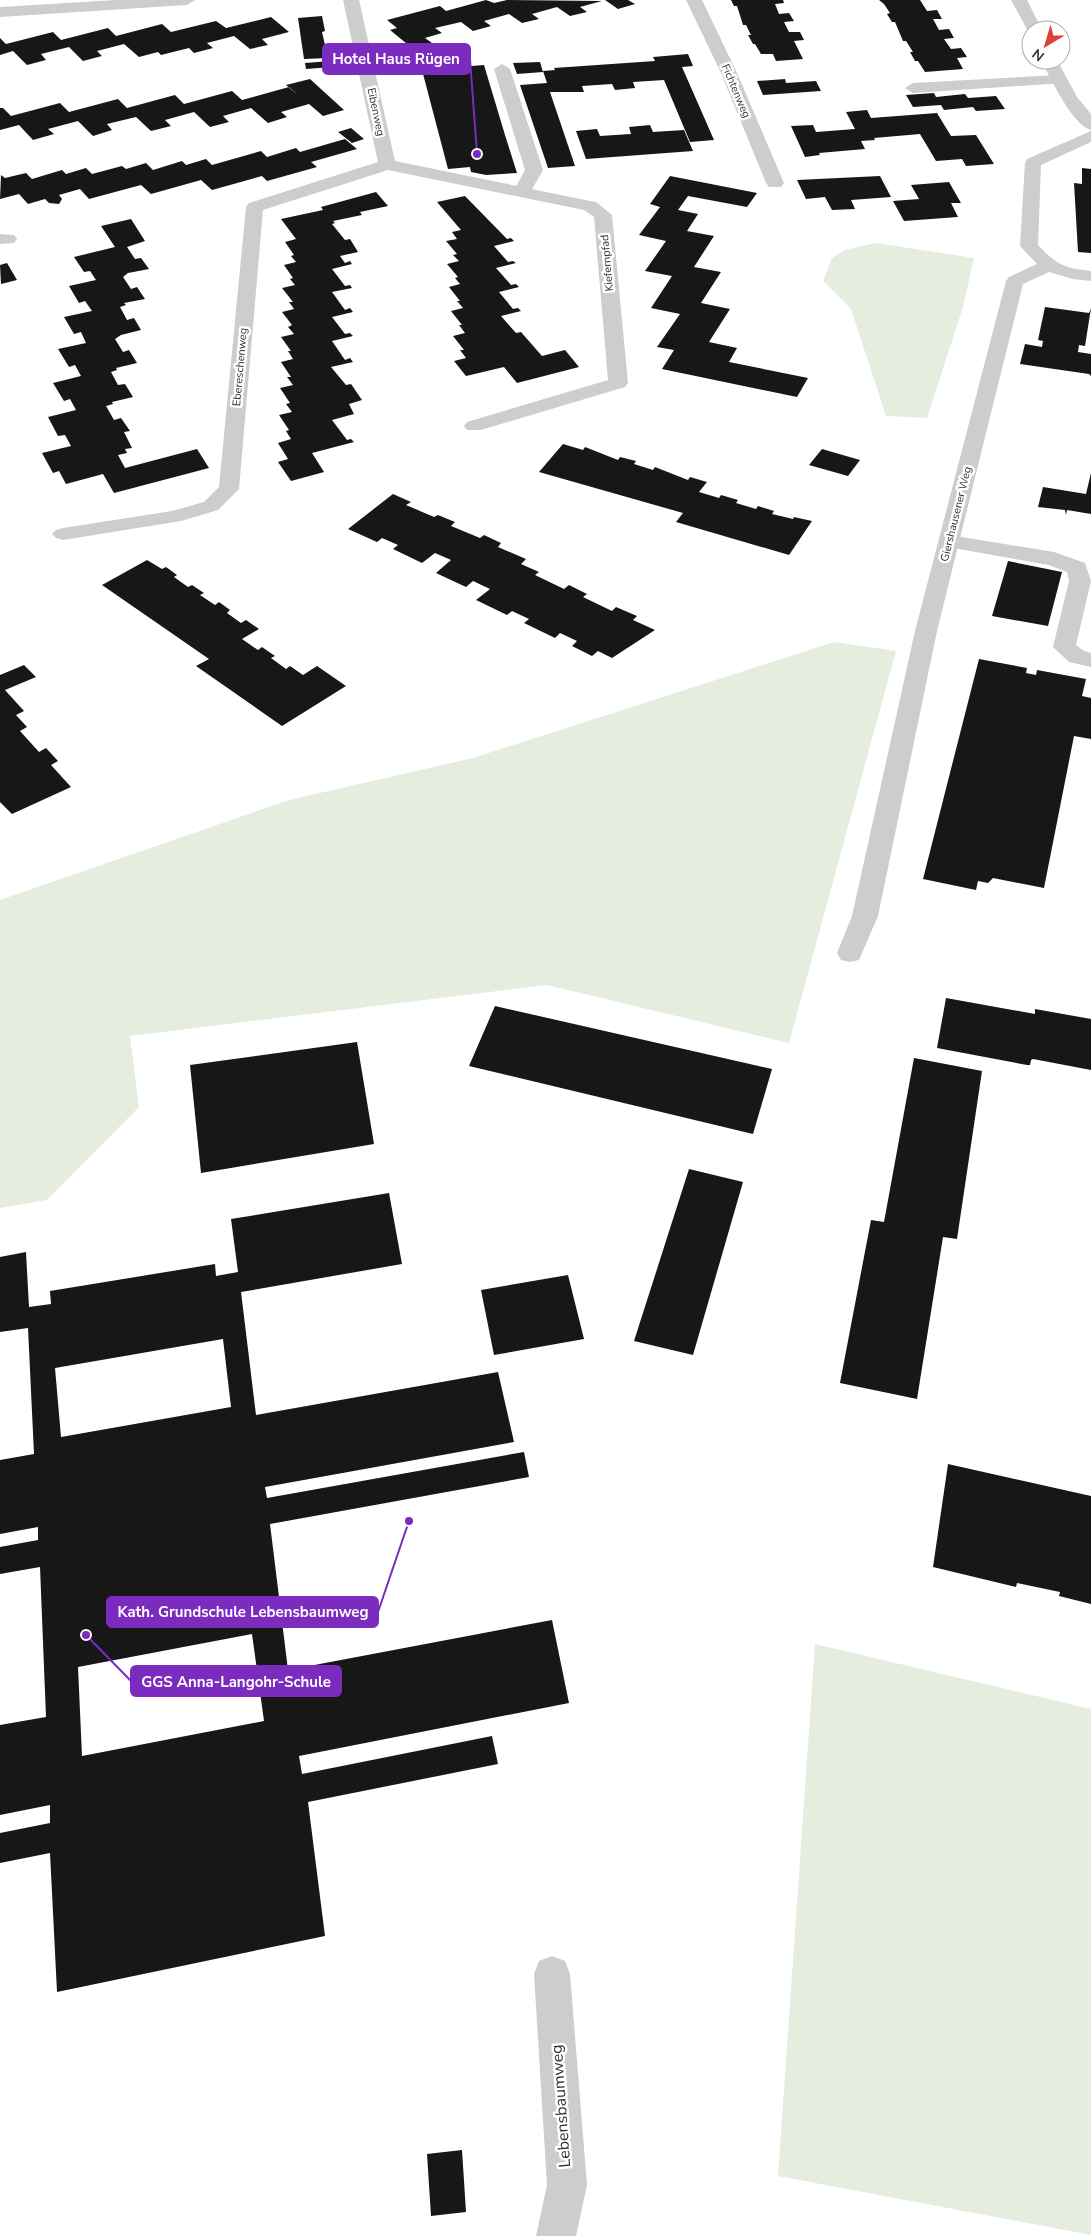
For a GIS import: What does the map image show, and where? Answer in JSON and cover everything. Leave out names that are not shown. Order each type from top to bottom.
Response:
[{"type":"street","points":[[0,12],[39,5],[187,0]]},
{"type":"street","name":"Eibenweg","points":[[350,0],[387,165]]},
{"type":"street","name":"Fichtenweg","points":[[694,0],[729,73],[776,183]]},
{"type":"street","points":[[1019,0],[1029,20]]},
{"type":"street","points":[[502,69],[534,170],[522,192]]},
{"type":"street","points":[[1054,70],[1070,99],[1091,125]]},
{"type":"street","points":[[913,88],[1059,80]]},
{"type":"street","points":[[1091,136],[1033,163],[1029,246],[1048,266],[1073,274],[1091,276]]},
{"type":"street","name":"Kiefernpfad","points":[[387,165],[590,206],[599,210],[603,215],[618,383],[474,426]]},
{"type":"street","name":"Ebereschenweg","points":[[63,534],[174,517],[211,506],[229,489],[255,207],[387,165]]},
{"type":"street","name":"Giershausener Weg","points":[[850,953],[865,916],[926,631],[1015,281],[1048,266]]},
{"type":"street","points":[[949,542],[1054,559],[1077,568],[1080,581],[1064,647],[1077,657],[1091,660]]},
{"type":"street","name":"Lebensbaumweg","points":[[552,1974],[567,2185],[556,2236]]},
{"type":"shaded area","points":[[876,243],[974,258],[963,307],[927,418],[886,416],[851,309],[823,281],[832,258],[845,250]]},
{"type":"shaded area","points":[[834,642],[896,651],[789,1043],[547,985],[130,1036],[139,1107],[47,1200],[0,1208],[0,900],[289,800],[473,758]]},
{"type":"shaded area","points":[[815,1644],[1091,1709],[1091,2235],[778,2176]]},
{"type":"building","points":[[486,0],[494,3],[507,0],[602,1],[580,7],[587,12],[570,16],[557,7],[532,14],[539,19],[522,23],[509,14],[484,21],[491,26],[473,31],[461,22],[435,28],[442,33],[425,38],[432,43],[412,48],[390,30],[397,28],[387,20],[440,6],[446,11]]},
{"type":"building","points":[[605,0],[628,0],[635,4],[618,9]]},
{"type":"building","points":[[731,0],[783,0],[784,3],[775,4],[779,14],[789,13],[794,21],[784,22],[789,32],[800,32],[804,40],[794,41],[803,59],[776,61],[773,54],[761,54],[748,35],[751,35],[746,25],[743,25],[737,6],[734,6]]},
{"type":"building","points":[[879,0],[920,0],[927,11],[937,10],[942,19],[933,19],[939,30],[949,29],[954,38],[944,39],[951,49],[961,48],[967,57],[957,58],[963,69],[925,72],[918,61],[915,61],[910,52],[913,52],[906,41],[903,41],[895,22],[892,22],[887,14],[890,13]]},
{"type":"building","points":[[322,16],[325,31],[322,32],[328,58],[304,59],[298,18]]},
{"type":"building","points":[[271,17],[289,32],[262,39],[268,45],[250,49],[234,36],[207,43],[213,48],[194,53],[189,48],[161,55],[158,52],[139,57],[124,44],[97,51],[102,56],[83,61],[69,47],[41,54],[46,60],[27,65],[13,51],[0,55],[0,38],[6,44],[53,32],[61,40],[108,28],[116,36],[162,24],[171,32],[216,21],[226,28]]},
{"type":"building","points":[[688,54],[693,66],[682,67],[714,140],[690,142],[664,80],[633,82],[635,88],[615,90],[612,84],[582,86],[584,92],[550,92],[575,166],[548,168],[520,85],[547,83],[543,71],[555,70],[554,68],[655,61],[653,57]]},
{"type":"building","points":[[331,61],[332,67],[306,69],[305,63]]},
{"type":"building","points":[[540,62],[543,72],[517,74],[513,63]]},
{"type":"building","points":[[484,65],[517,173],[486,175],[471,172],[470,167],[448,169],[422,70]]},
{"type":"building","points":[[310,79],[344,110],[323,116],[309,104],[281,112],[287,117],[268,123],[251,108],[223,116],[229,122],[210,127],[194,112],[165,120],[171,126],[151,131],[136,117],[107,124],[112,130],[93,136],[78,121],[48,129],[54,134],[33,140],[19,125],[0,130],[0,108],[3,108],[11,116],[60,103],[69,112],[118,99],[127,108],[175,95],[184,104],[232,91],[242,100],[289,87],[286,85]]},
{"type":"building","points":[[785,79],[786,83],[816,81],[821,91],[763,95],[757,81]]},
{"type":"building","points":[[934,93],[936,97],[965,94],[968,98],[996,96],[1005,109],[976,111],[973,107],[944,110],[941,105],[913,107],[906,95]]},
{"type":"building","points":[[867,110],[871,118],[937,113],[951,136],[976,135],[994,164],[966,166],[962,159],[936,161],[920,134],[874,138],[875,140],[861,141],[865,149],[819,153],[820,155],[805,157],[791,126],[813,125],[816,132],[855,129],[846,112]]},
{"type":"building","points":[[650,125],[653,132],[684,130],[693,151],[586,159],[576,131],[597,129],[600,136],[631,134],[629,127]]},
{"type":"building","points":[[351,128],[364,139],[352,143],[338,132]]},
{"type":"building","points":[[345,139],[357,149],[311,162],[317,167],[267,181],[262,176],[212,190],[201,180],[151,194],[141,185],[89,199],[80,189],[59,195],[62,199],[59,204],[49,203],[45,199],[28,204],[19,194],[0,199],[1,175],[5,178],[26,173],[32,179],[62,170],[66,174],[86,168],[92,174],[122,166],[126,169],[146,163],[153,170],[182,161],[186,165],[206,159],[212,165],[261,151],[267,157],[296,148],[300,152]]},
{"type":"building","points":[[1082,168],[1091,169],[1091,253],[1078,252],[1074,183],[1082,184]]},
{"type":"building","points":[[670,176],[757,193],[747,207],[688,196],[678,210],[698,214],[687,231],[714,236],[694,267],[721,272],[701,303],[730,309],[709,342],[737,348],[729,362],[808,378],[797,397],[662,369],[674,350],[657,347],[680,314],[651,308],[672,276],[645,271],[666,241],[639,235],[660,207],[650,204]]},
{"type":"building","points":[[880,176],[891,197],[851,200],[855,209],[832,210],[825,197],[806,199],[797,180]]},
{"type":"building","points":[[949,182],[961,203],[951,203],[958,217],[904,221],[893,201],[919,199],[911,185]]},
{"type":"building","points":[[376,192],[388,206],[360,212],[362,215],[333,221],[335,223],[332,224],[345,240],[350,239],[358,252],[340,256],[345,263],[350,261],[352,264],[332,269],[345,286],[350,285],[352,288],[332,292],[345,310],[350,308],[353,312],[332,317],[345,334],[350,333],[353,336],[332,341],[345,360],[350,358],[353,362],[331,367],[346,385],[351,384],[362,400],[349,404],[354,414],[332,420],[347,440],[351,439],[354,442],[312,453],[324,472],[291,481],[278,462],[288,459],[278,443],[291,439],[286,431],[289,430],[279,415],[292,412],[286,404],[290,403],[280,388],[293,385],[287,377],[291,377],[281,362],[293,359],[288,351],[291,351],[281,337],[294,334],[288,327],[292,325],[282,312],[294,309],[289,302],[293,302],[282,288],[295,285],[290,279],[293,278],[284,265],[296,262],[291,256],[294,255],[285,242],[296,239],[281,219],[323,210],[321,207]]},
{"type":"building","points":[[465,196],[507,239],[511,238],[514,241],[494,246],[508,262],[513,261],[516,263],[496,268],[511,285],[516,284],[519,287],[499,292],[513,309],[518,308],[521,311],[501,316],[516,333],[521,332],[542,356],[565,350],[579,367],[517,383],[504,367],[466,376],[454,361],[466,358],[460,350],[464,350],[453,336],[465,333],[459,325],[462,325],[451,311],[463,308],[449,287],[460,284],[455,278],[458,277],[447,264],[459,261],[453,255],[457,254],[446,241],[457,239],[452,232],[461,230],[437,202]]},
{"type":"building","points":[[131,219],[145,241],[127,247],[135,259],[141,258],[149,269],[128,273],[123,277],[131,289],[137,287],[145,299],[124,303],[126,305],[120,307],[127,320],[134,318],[141,330],[121,335],[115,339],[123,352],[129,350],[137,363],[116,368],[117,370],[111,372],[118,385],[125,384],[133,397],[112,402],[113,404],[106,406],[114,420],[121,418],[130,431],[124,432],[132,448],[125,449],[127,453],[118,455],[125,468],[197,449],[209,468],[114,493],[103,474],[66,484],[59,471],[53,473],[42,453],[71,446],[65,435],[58,436],[48,417],[76,410],[70,399],[64,401],[53,383],[81,376],[75,365],[69,367],[58,349],[86,343],[81,332],[74,334],[64,317],[92,311],[85,301],[79,303],[69,286],[96,280],[90,271],[84,272],[74,257],[115,247],[101,226]]},
{"type":"building","points":[[7,263],[17,280],[1,284],[0,265]]},
{"type":"building","points":[[1045,307],[1089,313],[1091,308],[1085,346],[1079,345],[1078,352],[1091,354],[1091,376],[1089,374],[1020,364],[1025,344],[1042,347],[1043,341],[1038,340]]},
{"type":"building","points":[[563,444],[583,450],[585,447],[618,460],[620,457],[636,461],[634,464],[653,470],[655,467],[688,480],[690,477],[707,482],[699,492],[719,498],[721,495],[738,500],[736,503],[756,509],[758,506],[774,511],[772,514],[812,521],[789,555],[676,522],[683,513],[539,472]]},
{"type":"building","points":[[822,449],[860,460],[848,476],[809,465]]},
{"type":"building","points":[[1091,473],[1091,514],[1067,510],[1066,515],[1065,510],[1038,507],[1043,487],[1086,494]]},
{"type":"building","points":[[393,494],[411,502],[406,505],[434,517],[438,515],[455,522],[451,526],[480,538],[484,535],[501,543],[498,547],[526,559],[521,564],[539,572],[535,575],[564,589],[569,585],[587,594],[583,597],[612,611],[616,607],[637,616],[633,620],[655,630],[612,658],[598,651],[592,656],[572,646],[577,641],[560,633],[555,638],[524,623],[529,619],[512,611],[507,615],[476,600],[490,589],[473,581],[466,587],[436,573],[451,560],[435,553],[422,563],[393,549],[398,545],[382,538],[377,542],[348,529]]},
{"type":"building","points":[[147,560],[162,569],[166,567],[177,575],[174,577],[188,587],[192,585],[204,593],[200,595],[215,605],[219,602],[230,610],[227,613],[241,623],[246,620],[259,629],[242,639],[258,650],[262,647],[275,656],[271,658],[286,669],[290,666],[303,675],[317,666],[346,686],[282,726],[196,666],[209,659],[102,585]]},
{"type":"building","points":[[1008,561],[1062,572],[1048,626],[992,616]]},
{"type":"building","points":[[979,659],[1027,668],[1026,673],[1036,675],[1037,670],[1086,679],[1082,696],[1091,698],[1091,739],[1074,736],[1044,888],[993,878],[988,883],[978,881],[976,890],[923,879]]},
{"type":"building","points":[[24,665],[36,677],[5,690],[24,711],[16,715],[27,727],[20,731],[39,752],[46,748],[58,761],[51,765],[71,787],[12,814],[0,802],[0,675]]},
{"type":"building","points":[[946,998],[1035,1014],[1035,1009],[1091,1019],[1091,1070],[1033,1059],[1030,1065],[1027,1065],[937,1048]]},
{"type":"building","points":[[495,1006],[772,1069],[753,1134],[469,1066]]},
{"type":"building","points":[[357,1042],[374,1144],[201,1173],[190,1065]]},
{"type":"building","points":[[914,1058],[982,1071],[957,1239],[943,1237],[917,1399],[840,1383],[871,1220],[884,1222]]},
{"type":"building","points":[[689,1169],[743,1182],[693,1355],[634,1341]]},
{"type":"building","points":[[389,1193],[402,1264],[241,1292],[256,1415],[498,1372],[514,1442],[265,1487],[267,1498],[524,1452],[529,1477],[270,1524],[288,1670],[552,1620],[569,1703],[299,1756],[302,1774],[492,1736],[498,1764],[308,1802],[325,1936],[57,1992],[50,1853],[0,1863],[0,1833],[50,1823],[50,1805],[0,1815],[0,1725],[46,1717],[40,1567],[0,1574],[0,1547],[38,1540],[38,1527],[0,1534],[0,1460],[34,1454],[28,1328],[0,1332],[0,1257],[26,1252],[29,1307],[51,1304],[50,1291],[215,1264],[216,1276],[238,1272],[231,1219]],"holes":[[[223,1339],[231,1407],[61,1437],[55,1368]],[[252,1634],[264,1721],[82,1756],[78,1667]]]},
{"type":"building","points":[[568,1275],[584,1339],[494,1355],[481,1290]]},
{"type":"building","points":[[948,1464],[1091,1496],[1091,1604],[1059,1596],[1060,1592],[1017,1583],[1016,1587],[933,1567]]},
{"type":"building","points":[[462,2150],[466,2212],[431,2216],[427,2154]]},
{"type":"place","name":"Hotel Haus Rügen","points":[[477,154]]},
{"type":"place","name":"Kath. Grundschule Lebensbaumweg","points":[[409,1521]]},
{"type":"place","name":"GGS Anna-Langohr-Schule","points":[[86,1635]]}]
